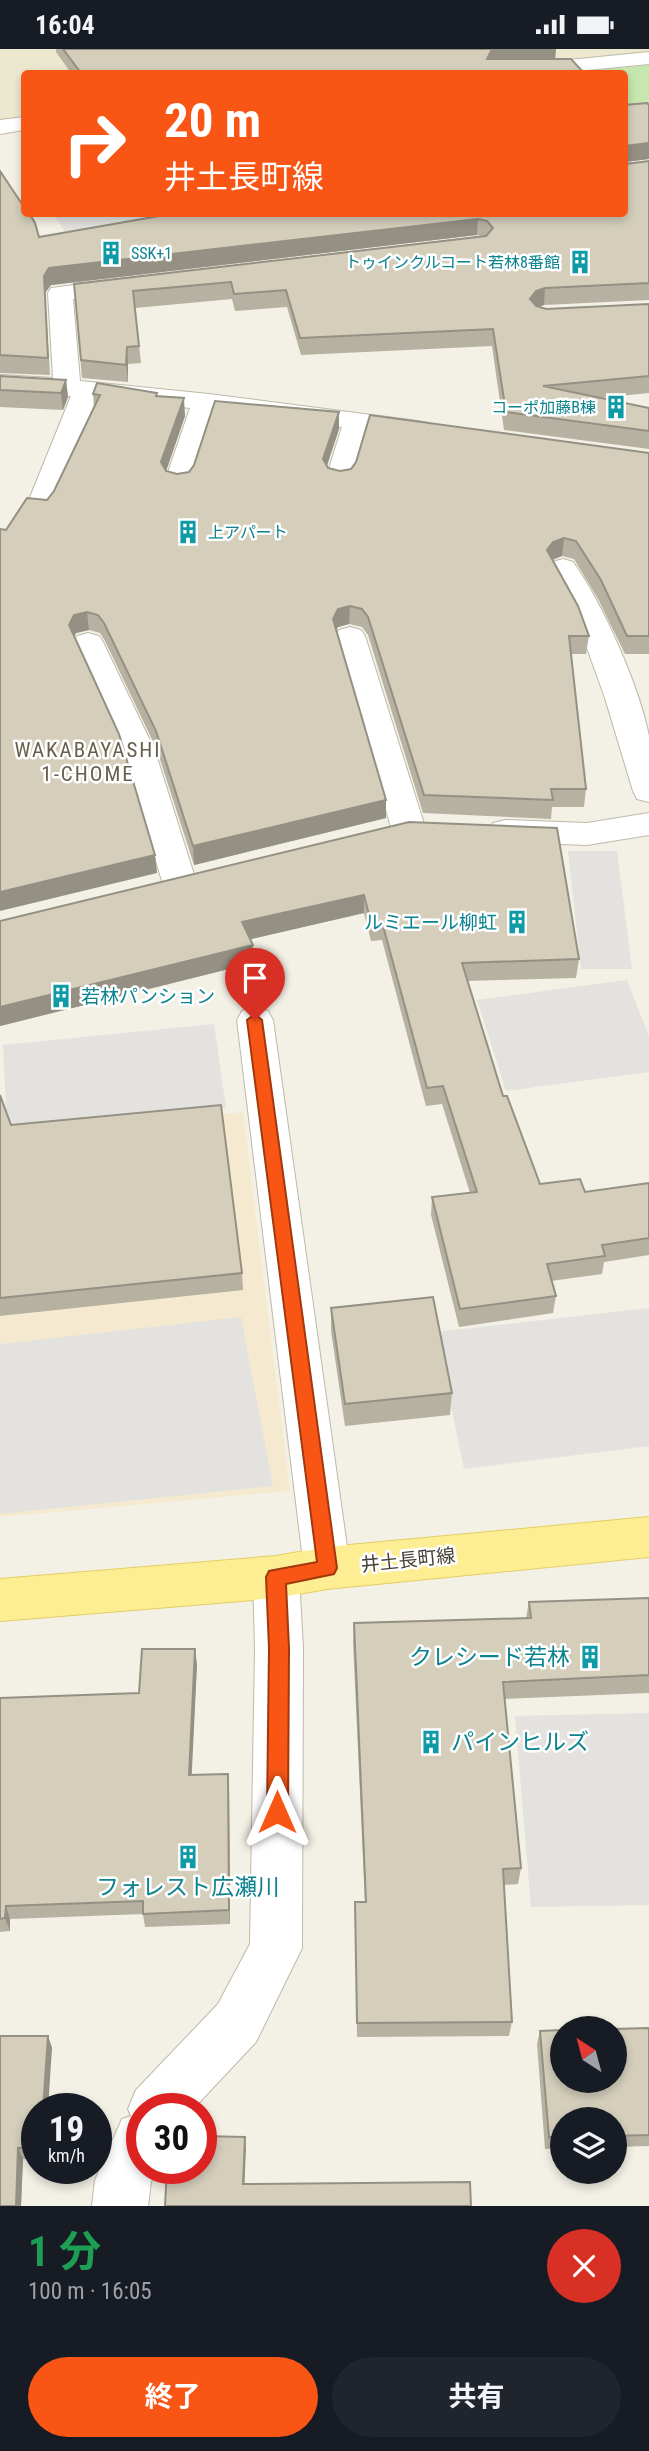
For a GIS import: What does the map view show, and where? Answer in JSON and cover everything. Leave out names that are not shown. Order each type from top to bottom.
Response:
[{"type":"main road","name":"井土長町線","points":[[0,1600],[276,1577],[327,1568],[649,1537]]},
{"type":"street","points":[[529,70],[649,58]]},
{"type":"street","points":[[0,127],[21,124]]},
{"type":"street","points":[[40,507],[77,389],[60,293],[146,284]]},
{"type":"street","points":[[0,383],[247,406],[449,433]]},
{"type":"street","points":[[179,481],[205,403]]},
{"type":"street","points":[[340,478],[357,421]]},
{"type":"street","points":[[563,568],[593,623],[621,698],[649,791]]},
{"type":"street","points":[[350,636],[408,829]]},
{"type":"street","points":[[88,642],[139,751],[179,881]]},
{"type":"street","points":[[477,829],[587,834],[648,832]]},
{"type":"street","points":[[255,1020],[327,1568]]},
{"type":"street","points":[[170,2093],[237,2023],[276,1948],[279,1648],[276,1577]]},
{"type":"street","points":[[120,2206],[126,2176]]},
{"type":"shaded area","points":[[0,49],[649,49],[649,53],[466,70],[21,70],[21,118],[0,121]]},
{"type":"shaded area","points":[[56,217],[154,217],[160,227],[72,244]]},
{"type":"shaded area","points":[[568,851],[617,851],[632,969],[581,969]]},
{"type":"shaded area","points":[[627,980],[649,1036],[649,1072],[506,1091],[477,1000]]},
{"type":"shaded area","points":[[214,1024],[226,1108],[7,1130],[3,1045]]},
{"type":"shaded area","points":[[243,1112],[290,1491],[0,1517],[0,1137]]},
{"type":"shaded area","points":[[649,1308],[649,1446],[464,1469],[436,1332]]},
{"type":"shaded area","points":[[241,1317],[273,1486],[0,1514],[0,1344]]},
{"type":"shaded area","points":[[649,1713],[649,1905],[531,1907],[515,1716]]},
{"type":"green space","points":[[649,65],[649,108],[628,111],[628,70],[598,70]]},
{"type":"building","points":[[63,49],[498,49],[491,51],[487,59],[571,59],[581,70],[79,70]]},
{"type":"building","points":[[628,105],[649,105],[649,143],[628,146]]},
{"type":"building","points":[[649,161],[649,283],[545,288],[536,291],[530,299],[536,306],[546,309],[649,304],[649,376],[543,386],[649,408],[649,431],[506,412],[493,329],[300,338],[286,290],[234,294],[231,282],[133,291],[139,346],[127,347],[126,365],[81,360],[74,284],[486,236],[493,228],[487,221],[478,219],[49,268],[44,276],[48,358],[0,355],[0,171],[21,202],[21,217],[31,217],[39,237],[154,217],[628,217],[628,164]]},
{"type":"building","points":[[0,376],[66,380],[61,393],[0,390]]},
{"type":"building","points":[[97,383],[157,393],[156,396],[184,398],[161,462],[166,471],[177,474],[189,472],[194,465],[215,401],[339,412],[323,459],[328,468],[340,471],[351,469],[356,462],[370,415],[649,453],[649,636],[627,636],[601,580],[576,541],[564,538],[553,542],[547,550],[578,606],[589,636],[569,636],[586,789],[551,789],[553,800],[424,795],[368,617],[362,609],[350,606],[338,609],[333,619],[386,800],[193,846],[156,731],[104,623],[98,615],[87,612],[74,615],[69,625],[119,734],[155,855],[0,892],[0,529],[6,530],[27,498],[47,500],[54,491],[100,395],[93,394]]},
{"type":"building","points":[[409,822],[557,828],[579,959],[462,963],[503,1096],[507,1096],[540,1184],[580,1179],[585,1192],[649,1183],[649,1238],[602,1245],[605,1256],[547,1264],[556,1296],[460,1309],[432,1197],[477,1192],[443,1086],[427,1088],[382,922],[371,923],[364,895],[242,922],[253,945],[0,1007],[0,921]]},
{"type":"building","points":[[0,1095],[11,1125],[221,1105],[242,1273],[0,1298]]},
{"type":"building","points":[[433,1297],[452,1393],[345,1404],[331,1308]]},
{"type":"building","points":[[649,1598],[649,1675],[503,1682],[521,1868],[503,1869],[512,2022],[357,2023],[355,1902],[366,1902],[354,1623],[531,1618],[529,1602]]},
{"type":"building","points":[[142,1649],[195,1649],[189,1775],[228,1774],[229,1910],[143,1914],[143,1901],[6,1906],[5,1918],[0,1919],[0,1698],[139,1693]]},
{"type":"building","points":[[649,2028],[649,2135],[627,2136],[627,2107],[550,2107],[549,2137],[540,2031],[550,2031],[550,2093],[627,2093],[627,2029]]},
{"type":"building","points":[[0,2036],[48,2036],[44,2093],[21,2093],[21,2148],[18,2148],[16,2206],[0,2206]]},
{"type":"building","points":[[217,2136],[245,2137],[243,2184],[470,2182],[471,2206],[165,2206],[166,2184],[217,2184]]},
{"type":"place","name":"SSK+1","points":[[111,253]]},
{"type":"place","name":"トゥインクルコート若林8番館","points":[[580,262]]},
{"type":"place","name":"コーポ加藤B棟","points":[[616,407]]},
{"type":"place","name":"上アパート","points":[[188,532]]},
{"type":"place","name":"ルミエール柳虹","points":[[517,922]]},
{"type":"place","name":"若林パンション","points":[[61,996]]},
{"type":"place","name":"クレシード若林","points":[[590,1657]]},
{"type":"place","name":"パインヒルズ","points":[[431,1742]]},
{"type":"place","name":"フォレスト広瀬川","points":[[188,1857]]},
{"type":"district","name":"WAKABAYASHI 1-CHOME","points":[[88,762]]},
{"type":"route","points":[[255,1020],[327,1568],[276,1577],[279,1648],[277,1812]]}]
